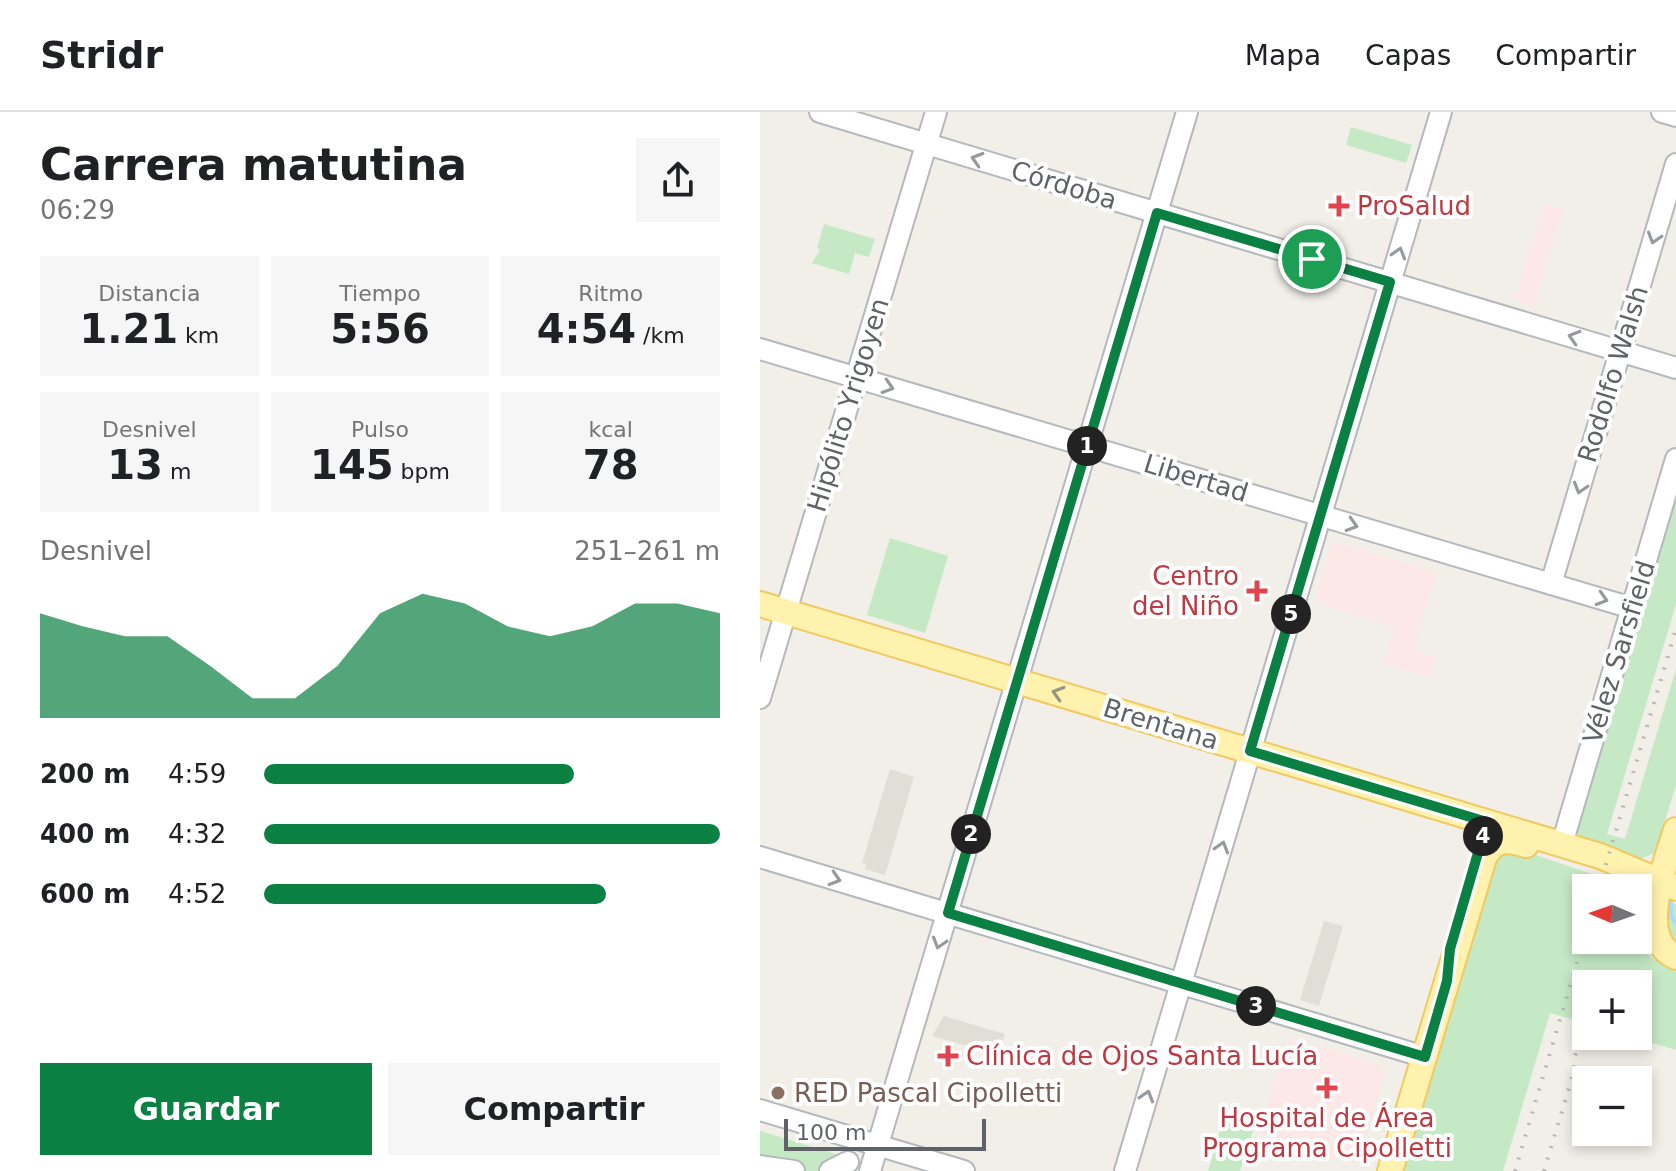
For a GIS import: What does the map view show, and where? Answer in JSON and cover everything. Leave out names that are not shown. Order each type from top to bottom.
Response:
[{"type":"main road","name":"Brentana","points":[[760,604],[1250,751],[1489,828],[1562,844],[1612,860],[1668,890]]},
{"type":"main road","points":[[1489,828],[1522,844],[1668,890]]},
{"type":"main road","points":[[1376,1171],[1447,981],[1450,949],[1489,828]]},
{"type":"main road","points":[[1390,1171],[1418,1055],[1489,828]]},
{"type":"main road","points":[[1676,830],[1668,890],[1656,938],[1663,949],[1676,957]]},
{"type":"main road","points":[[1668,890],[1644,911],[1644,936],[1657,958],[1676,968]]},
{"type":"street","name":"Córdoba","points":[[820,112],[1676,368]]},
{"type":"street","name":"Hipólito Yrigoyen","points":[[760,698],[936,112]]},
{"type":"street","points":[[870,1171],[1187,112]]},
{"type":"street","points":[[1125,1171],[1441,112]]},
{"type":"street","points":[[1662,112],[1676,116]]},
{"type":"street","name":"Rodolfo Walsh","points":[[1551,584],[1676,164]]},
{"type":"street","name":"Libertad","points":[[760,349],[1632,608]]},
{"type":"street","name":"Vélez Sarsfield","points":[[1562,844],[1676,459]]},
{"type":"street","points":[[760,857],[1418,1055]]},
{"type":"street","points":[[760,1110],[964,1171]]},
{"type":"street","points":[[760,1166],[794,1171]]},
{"type":"shaded area","points":[[1544,204],[1563,209],[1534,306],[1515,300]]},
{"type":"shaded area","points":[[1332,541],[1436,572],[1413,650],[1436,657],[1429,677],[1384,664],[1395,627],[1314,602]]},
{"type":"shaded area","points":[[890,769],[914,777],[885,875],[865,869],[867,864],[862,863]]},
{"type":"shaded area","points":[[1324,921],[1343,926],[1319,1006],[1300,1000]]},
{"type":"shaded area","points":[[944,1016],[1005,1034],[999,1055],[932,1036]]},
{"type":"shaded area","name":"Hospital de Área Programa Cipolletti","points":[[1289,1037],[1381,1065],[1380,1069],[1385,1071],[1358,1164],[1260,1133]]},
{"type":"green space","points":[[1351,127],[1412,145],[1406,163],[1346,145]]},
{"type":"green space","points":[[824,224],[875,239],[869,257],[855,253],[849,274],[812,263],[820,250],[817,248]]},
{"type":"green space","points":[[1676,491],[1676,604],[1607,834],[1625,839],[1676,669],[1676,785],[1655,853],[1640,859],[1583,841],[1578,834],[1577,822]]},
{"type":"green space","points":[[890,538],[948,556],[925,633],[867,615]]},
{"type":"green space","points":[[1509,846],[1592,874],[1572,874],[1572,954],[1650,954],[1676,972],[1676,1050],[1652,1043],[1652,970],[1572,970],[1572,1019],[1550,1013],[1503,1171],[1399,1171],[1492,858]]},
{"type":"green space","points":[[1664,903],[1676,904],[1676,951],[1668,947]]},
{"type":"green space","points":[[1223,1121],[1253,1131],[1240,1171],[1208,1171]]},
{"type":"green space","points":[[760,1131],[846,1157],[850,1171],[760,1171]]},
{"type":"waterway","points":[[1671,903],[1671,916],[1676,923]]},
{"type":"railway","points":[[1603,874],[1676,629]]},
{"type":"railway","points":[[1515,1171],[1579,954]]},
{"type":"railway","points":[[1544,1171],[1572,1078],[1576,1050]]},
{"type":"place","name":"ProSalud","points":[[1339,206]]},
{"type":"place","name":"Centro del Niño","points":[[1257,591]]},
{"type":"place","name":"Clínica de Ojos Santa Lucía","points":[[948,1056]]},
{"type":"place","name":"Hospital de Área Programa Cipolletti","points":[[1327,1088]]},
{"type":"place","name":"RED Pascal Cipolletti","points":[[778,1093]]},
{"type":"route","points":[[1157,213],[1312,259],[1390,282],[1250,751],[1487,822],[1450,949],[1447,981],[1425,1057],[948,913],[1157,213]]}]
